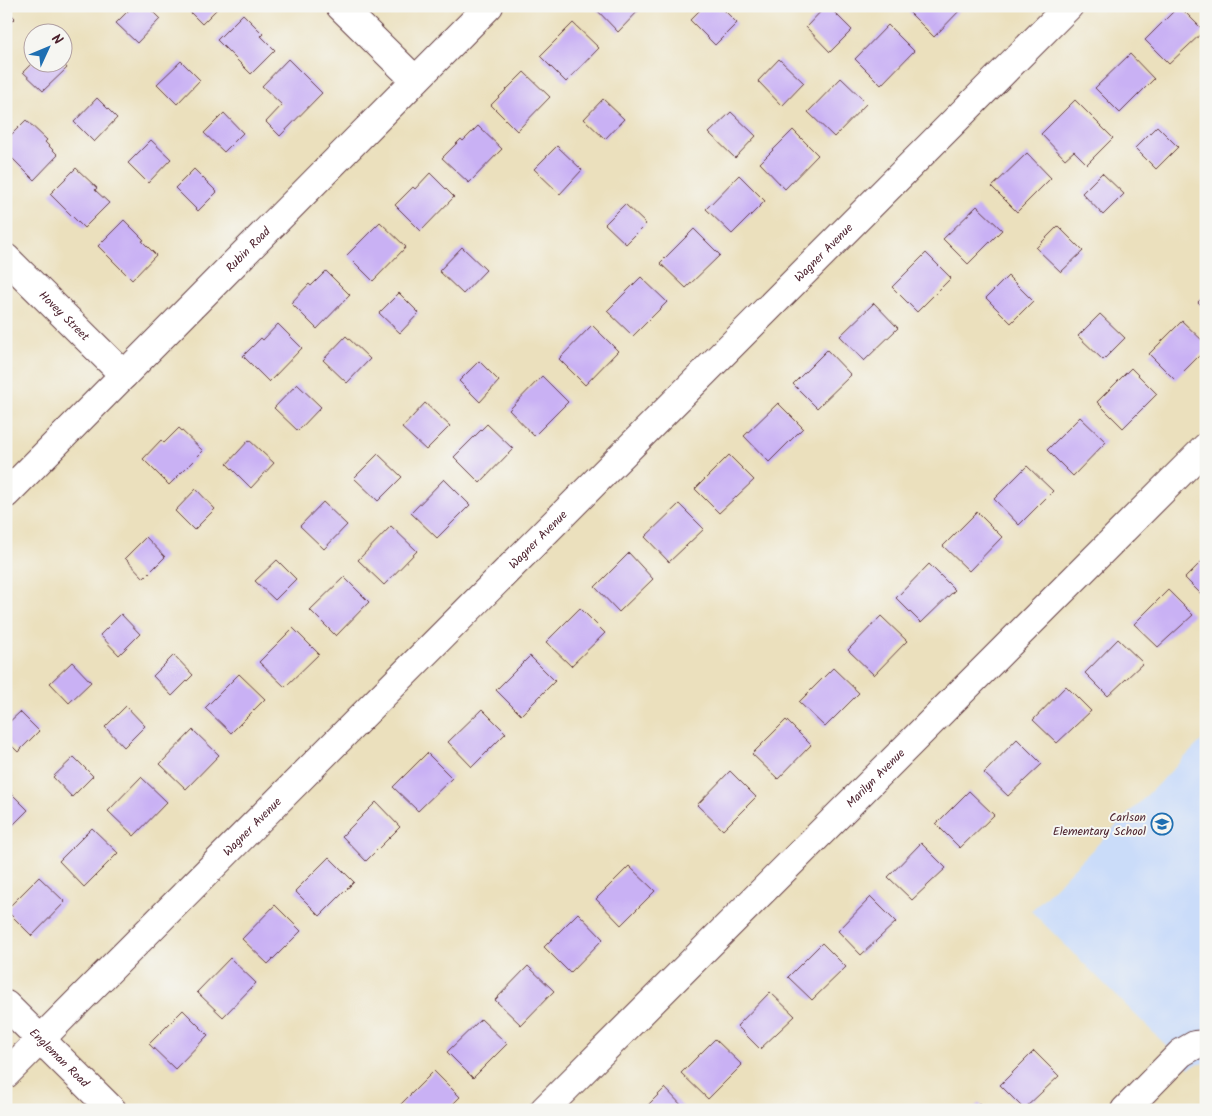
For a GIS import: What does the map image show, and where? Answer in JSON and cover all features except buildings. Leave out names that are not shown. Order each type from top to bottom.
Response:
[{"type":"street","points":[[340,6],[415,80]]},
{"type":"street","name":"Rubin Road","points":[[6,494],[489,6]]},
{"type":"street","name":"Wagner Avenue","points":[[6,1074],[1069,6]]},
{"type":"street","name":"Hovey Street","points":[[6,258],[124,375]]},
{"type":"street","name":"Marilyn Avenue","points":[[544,1110],[1206,447]]},
{"type":"street","name":"Engleman Road","points":[[6,1005],[112,1110]]},
{"type":"street","points":[[1125,1110],[1193,1049]]},
{"type":"shaded area","name":"Carlson Elementary School","points":[[1206,736],[1206,1063],[1189,1068],[1031,911]]},
{"type":"place","name":"Carlson Elementary School","points":[[1162,824]]}]
